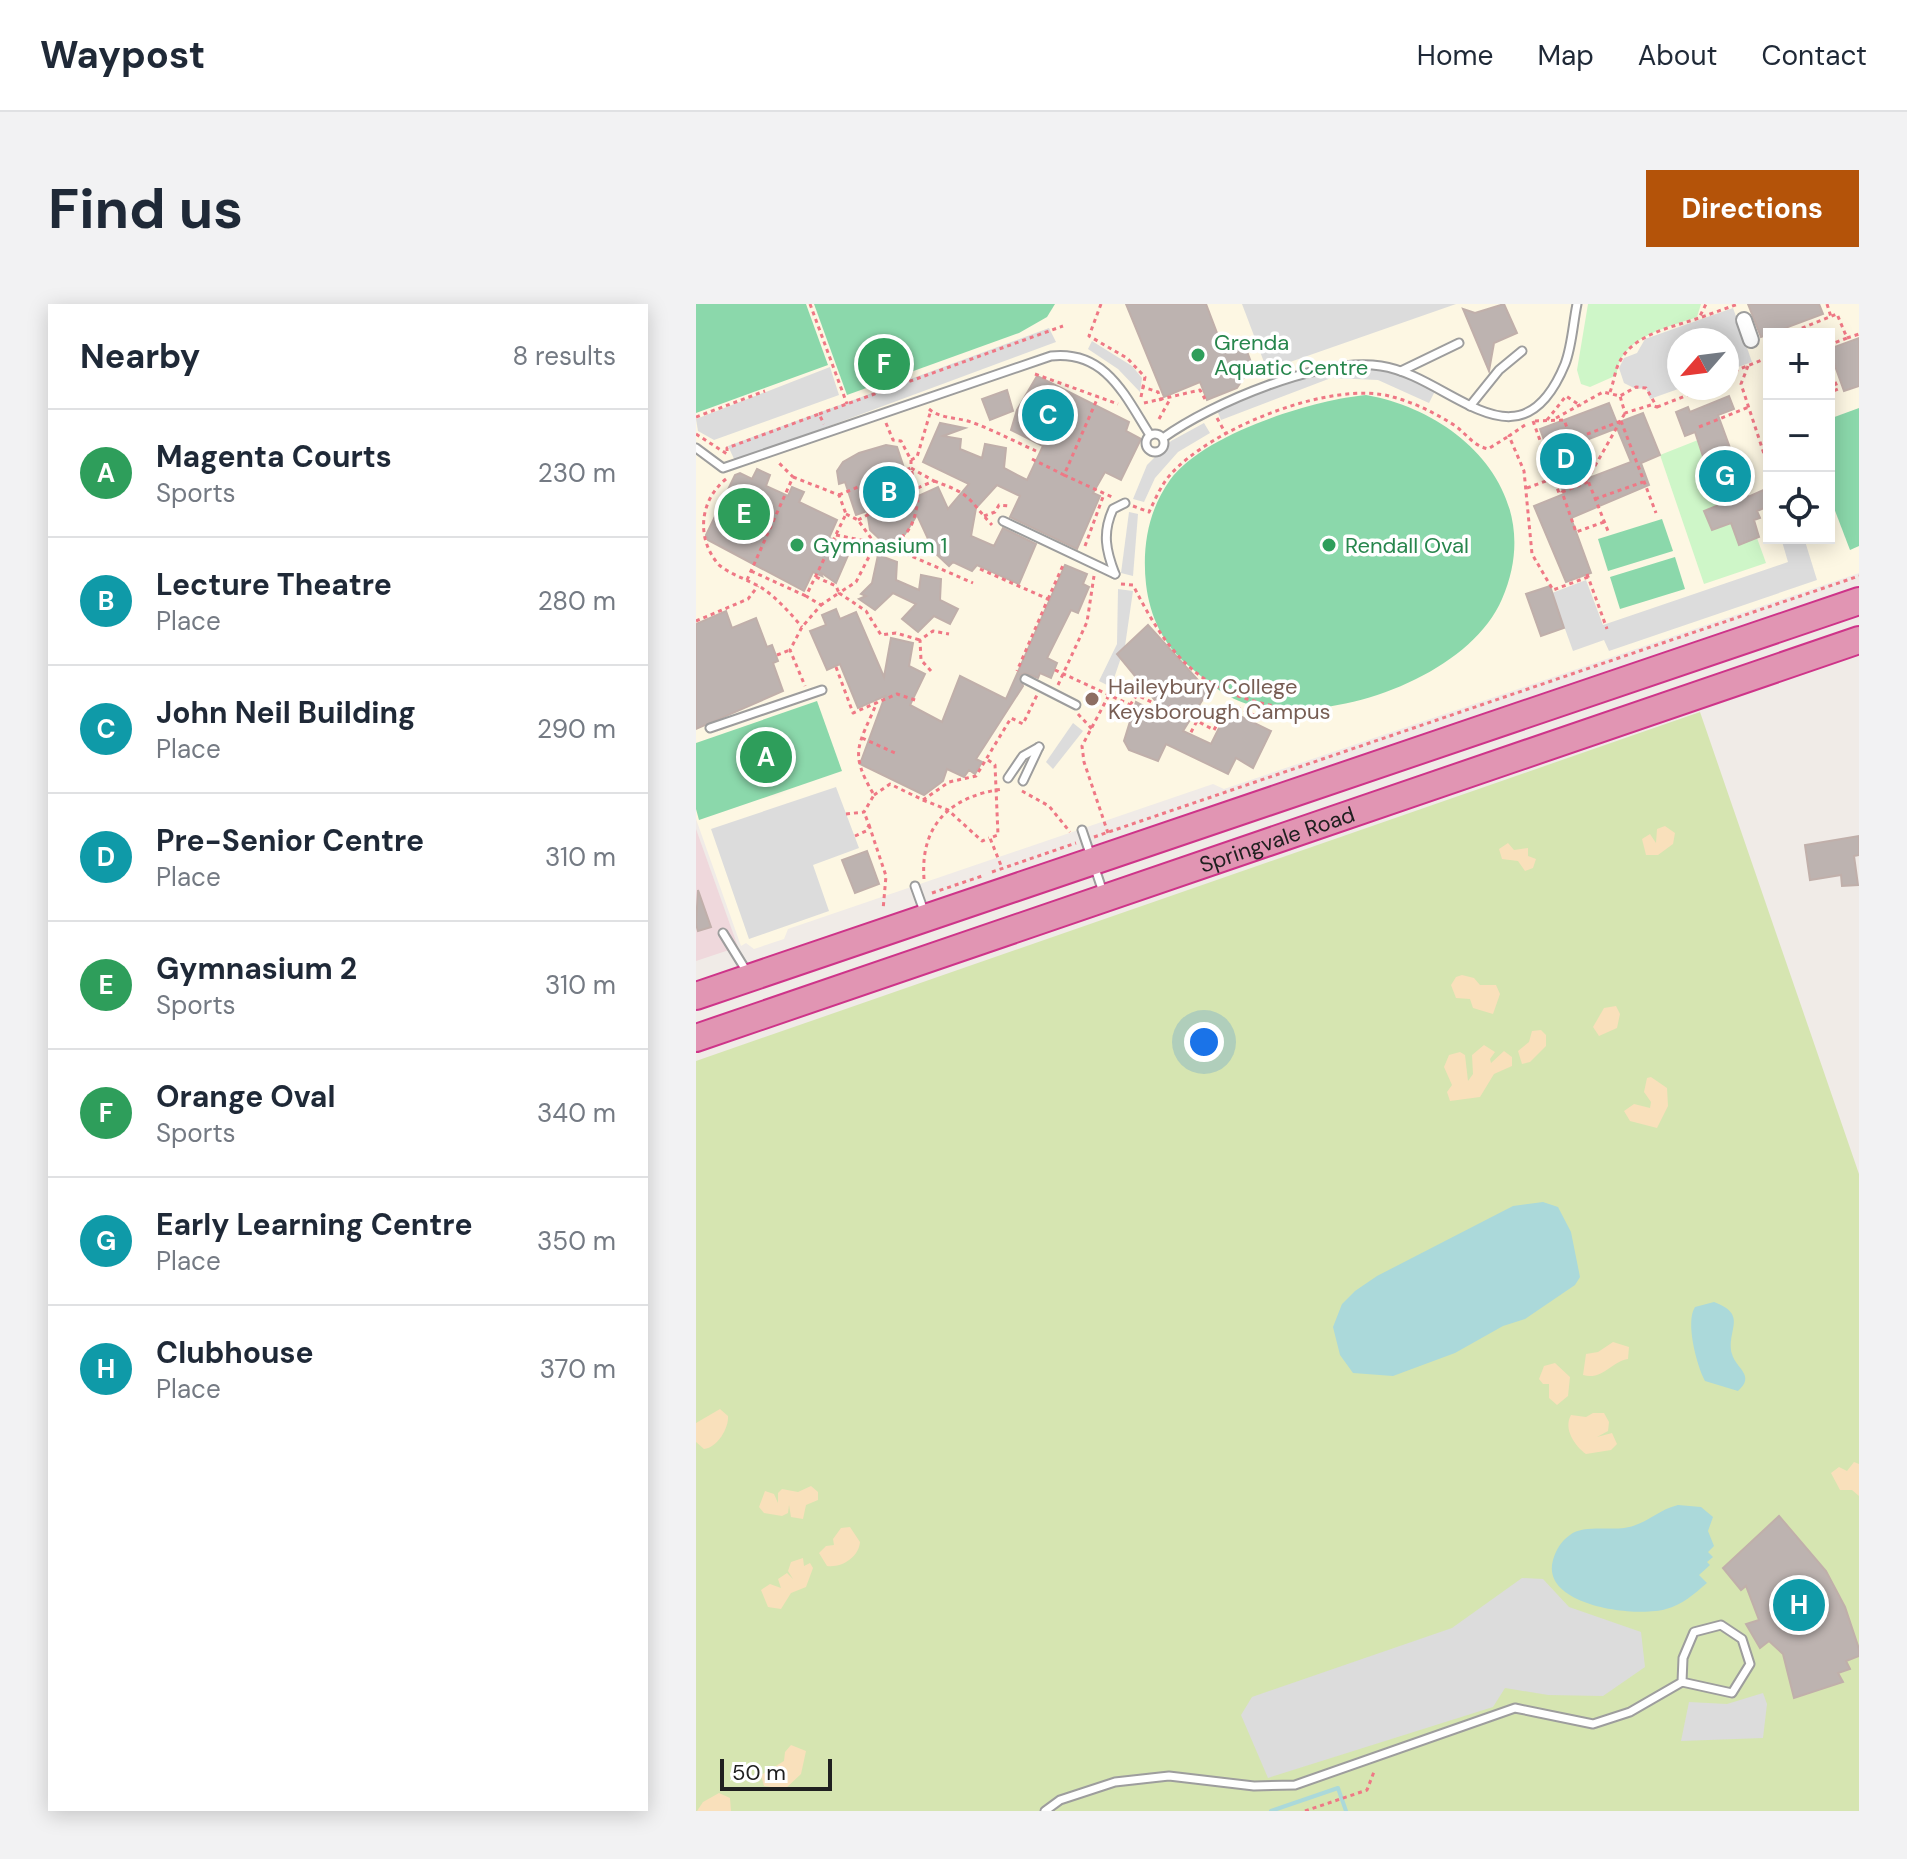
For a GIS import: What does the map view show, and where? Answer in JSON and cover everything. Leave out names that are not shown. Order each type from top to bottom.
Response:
[{"type":"highway","name":"Springvale Road","points":[[696,996],[752,977],[886,922],[1101,847],[1859,601]]},
{"type":"highway","name":"Springvale Road","points":[[696,1038],[1859,640]]},
{"type":"street","points":[[1744,320],[1751,340]]},
{"type":"lane","points":[[696,448],[723,468],[1051,356],[1082,356],[1111,377],[1150,435],[1163,438],[1215,405],[1326,369],[1378,365],[1401,371],[1497,418],[1521,415],[1548,393],[1567,361],[1577,304]]},
{"type":"lane","points":[[1401,371],[1459,343]]},
{"type":"lane","points":[[1470,406],[1499,370],[1522,351]]},
{"type":"lane","points":[[1150,435],[1147,447],[1156,453],[1164,445],[1163,438]]},
{"type":"lane","points":[[1003,521],[1115,574],[1105,548],[1105,537],[1113,509],[1125,503]]},
{"type":"lane","points":[[1025,679],[1076,705]]},
{"type":"lane","points":[[710,728],[822,690]]},
{"type":"lane","points":[[1008,778],[1023,756],[1039,747],[1023,781]]},
{"type":"lane","points":[[1082,830],[1101,847],[1105,897]]},
{"type":"lane","points":[[915,886],[929,907]]},
{"type":"lane","points":[[723,933],[752,977]]},
{"type":"lane","points":[[1045,1811],[1060,1800],[1115,1782],[1169,1776],[1254,1786],[1295,1785],[1515,1708],[1593,1724],[1630,1712],[1682,1682],[1732,1693],[1750,1664],[1742,1639],[1721,1625],[1694,1632],[1683,1658],[1682,1682]]},
{"type":"path","points":[[810,304],[847,404]]},
{"type":"path","points":[[1101,304],[1089,336],[1127,358],[1145,377],[1137,404],[1170,400],[1200,390],[1205,399]]},
{"type":"path","points":[[1699,318],[1706,304]]},
{"type":"path","points":[[1550,420],[1610,392],[1619,362],[1635,344],[1738,304]]},
{"type":"path","points":[[1827,304],[1831,317]]},
{"type":"path","points":[[1803,328],[1837,314],[1847,338]]},
{"type":"path","points":[[696,434],[727,454],[727,448],[1063,326]]},
{"type":"path","points":[[1835,343],[1859,334]]},
{"type":"path","points":[[1739,369],[1763,360]]},
{"type":"path","points":[[1748,366],[1741,384],[1763,450]]},
{"type":"path","points":[[1039,370],[1030,372],[1124,406],[1115,394]]},
{"type":"path","points":[[911,460],[917,457],[929,409],[928,374]]},
{"type":"path","points":[[1143,387],[1158,392],[1161,401]]},
{"type":"path","points":[[1620,396],[1636,387],[1646,388],[1657,407]]},
{"type":"path","points":[[696,417],[765,391]]},
{"type":"path","points":[[1032,459],[1149,512],[1170,475],[1226,434],[1328,395],[1365,391],[1425,409],[1457,427],[1476,445],[1488,449],[1533,421],[1564,420],[1608,531]]},
{"type":"path","points":[[1610,392],[1620,396]]},
{"type":"path","points":[[1550,420],[1566,394],[1581,407]]},
{"type":"path","points":[[1562,492],[1588,481],[1625,413],[1620,396]]},
{"type":"path","points":[[1064,475],[1098,397]]},
{"type":"path","points":[[1159,419],[1170,400]]},
{"type":"path","points":[[1625,413],[1675,400]]},
{"type":"path","points":[[929,409],[942,403]]},
{"type":"path","points":[[1699,427],[1749,407]]},
{"type":"path","points":[[929,409],[936,416],[966,421],[1036,451]]},
{"type":"path","points":[[819,414],[828,432]]},
{"type":"path","points":[[1215,415],[1226,434]]},
{"type":"path","points":[[1533,421],[1576,532],[1604,522]]},
{"type":"path","points":[[1542,445],[1621,421]]},
{"type":"path","points":[[1621,421],[1656,513]]},
{"type":"path","points":[[873,427],[886,423],[893,440],[901,441],[911,460],[918,500],[914,524],[906,536],[886,545]]},
{"type":"path","points":[[1509,436],[1520,458],[1526,489],[1528,538],[1542,575],[1553,590],[1587,576],[1607,629]]},
{"type":"path","points":[[770,463],[791,456]]},
{"type":"path","points":[[777,461],[793,477],[839,495],[865,484]]},
{"type":"path","points":[[884,478],[911,468],[962,492],[976,502],[998,530]]},
{"type":"path","points":[[730,476],[710,495],[703,508],[703,542],[718,564],[758,586],[802,627]]},
{"type":"path","points":[[747,580],[793,477]]},
{"type":"path","points":[[1526,489],[1554,478]]},
{"type":"path","points":[[915,489],[934,481]]},
{"type":"path","points":[[1595,499],[1643,482]]},
{"type":"path","points":[[1080,557],[1104,494]]},
{"type":"path","points":[[839,495],[846,514],[858,520],[876,543]]},
{"type":"path","points":[[894,506],[918,500]]},
{"type":"path","points":[[984,516],[995,512],[999,505],[1010,506]]},
{"type":"path","points":[[858,520],[877,510]]},
{"type":"path","points":[[806,596],[846,514]]},
{"type":"path","points":[[836,535],[886,545],[973,583]]},
{"type":"path","points":[[777,655],[790,650],[802,627],[821,605],[856,582],[876,543]]},
{"type":"path","points":[[1016,674],[1065,560]]},
{"type":"path","points":[[1053,692],[1087,622],[1095,564]]},
{"type":"path","points":[[980,569],[1048,599]]},
{"type":"path","points":[[751,571],[821,605]]},
{"type":"path","points":[[864,812],[886,876],[886,922],[929,907],[1002,868],[1076,843],[1101,847],[1859,576]]},
{"type":"path","points":[[816,577],[836,586],[839,593],[866,611],[881,635],[896,633],[920,640]]},
{"type":"path","points":[[1055,670],[1133,706],[1137,695],[1214,730],[1228,703],[1264,720],[1295,720],[1296,710],[1247,701],[1203,681],[1156,631],[1133,585],[1115,583]]},
{"type":"path","points":[[696,621],[748,599],[758,586]]},
{"type":"path","points":[[920,640],[933,631],[949,634]]},
{"type":"path","points":[[920,640],[919,655],[931,671]]},
{"type":"path","points":[[790,650],[808,693]]},
{"type":"path","points":[[836,667],[853,713],[897,694],[918,701]]},
{"type":"path","points":[[923,800],[949,782],[976,776],[1011,718],[1023,724],[1042,686]]},
{"type":"path","points":[[1101,847],[1082,746],[1109,695]]},
{"type":"path","points":[[874,795],[856,761],[877,702]]},
{"type":"path","points":[[1190,734],[1197,721]]},
{"type":"path","points":[[862,738],[895,753]]},
{"type":"path","points":[[864,812],[874,795],[890,784],[948,810],[982,841],[998,835],[995,765],[988,760]]},
{"type":"path","points":[[929,907],[924,880],[926,841],[948,810],[984,791],[1004,788]]},
{"type":"path","points":[[1019,790],[1049,806],[1062,818],[1076,843]]},
{"type":"path","points":[[846,814],[864,812]]},
{"type":"path","points":[[855,836],[866,831],[869,825]]},
{"type":"path","points":[[990,838],[1002,868]]},
{"type":"path","points":[[1305,1811],[1367,1790],[1379,1755]]},
{"type":"shaded area","name":"Haileybury College Keysborough Campus","points":[[696,304],[1859,304],[1859,573],[1224,789],[1213,784],[788,929],[784,939],[754,949],[746,943],[741,946],[696,819]]},
{"type":"shaded area","points":[[1242,304],[1456,304],[1267,370]]},
{"type":"shaded area","points":[[1733,308],[1752,362],[1739,367],[1739,328],[1676,328]]},
{"type":"shaded area","points":[[1049,328],[1056,342],[735,461],[728,446]]},
{"type":"shaded area","points":[[1667,331],[1667,393],[1650,399],[1646,388],[1636,389],[1624,383],[1619,368],[1624,358],[1637,353],[1645,339]]},
{"type":"shaded area","points":[[1092,341],[1132,366],[1142,378],[1140,392],[1118,369],[1088,349]]},
{"type":"shaded area","points":[[1378,365],[1437,387],[1429,403],[1378,380],[1331,378],[1221,420],[1215,405],[1326,369]]},
{"type":"shaded area","points":[[830,367],[839,395],[714,440],[698,431],[696,419]]},
{"type":"shaded area","points":[[1204,423],[1210,433],[1178,452],[1155,478],[1144,502],[1133,499],[1147,465],[1171,441]]},
{"type":"shaded area","points":[[1129,512],[1138,514],[1133,576],[1121,573]]},
{"type":"shaded area","points":[[1783,544],[1806,544],[1817,580],[1609,651],[1604,640],[1573,651],[1552,593],[1586,580],[1603,625],[1788,562]]},
{"type":"shaded area","points":[[1118,589],[1133,591],[1125,646],[1111,687],[1099,681],[1117,644]]},
{"type":"shaded area","points":[[1073,723],[1083,731],[1053,769],[1046,762]]},
{"type":"shaded area","points":[[836,787],[859,848],[813,865],[829,911],[749,939],[711,829]]},
{"type":"shaded area","points":[[696,829],[738,947],[696,961]]},
{"type":"shaded area","points":[[1522,1578],[1543,1579],[1569,1607],[1641,1632],[1645,1667],[1603,1696],[1548,1695],[1505,1688],[1493,1707],[1268,1778],[1241,1715],[1252,1697],[1452,1628]]},
{"type":"shaded area","points":[[1763,1693],[1767,1704],[1763,1738],[1681,1741],[1689,1702],[1727,1704]]},
{"type":"green space","points":[[696,304],[806,304],[828,365],[696,413]]},
{"type":"green space","points":[[814,304],[1055,304],[1047,317],[1019,333],[847,395]]},
{"type":"green space","points":[[1588,304],[1701,304],[1697,317],[1635,343],[1620,362],[1617,375],[1590,387],[1581,384],[1577,370]]},
{"type":"green space","name":"Rendall Oval","points":[[1366,395],[1401,404],[1434,420],[1463,440],[1487,465],[1504,494],[1513,526],[1513,561],[1502,599],[1485,627],[1460,652],[1428,673],[1393,689],[1356,701],[1319,708],[1283,709],[1251,705],[1234,699],[1204,678],[1172,649],[1155,619],[1146,584],[1145,556],[1148,530],[1156,504],[1170,480],[1186,463],[1232,434],[1289,412]]},
{"type":"green space","points":[[1859,408],[1859,546],[1850,550],[1835,511],[1835,417]]},
{"type":"green space","points":[[1698,440],[1719,505],[1705,512],[1712,530],[1731,523],[1757,538],[1766,563],[1704,584],[1660,455]]},
{"type":"green space","points":[[1662,519],[1673,551],[1608,571],[1598,539]]},
{"type":"green space","points":[[1675,557],[1685,589],[1620,609],[1610,577]]},
{"type":"green space","points":[[817,701],[842,771],[699,820],[696,809],[696,743]]},
{"type":"green space","points":[[1700,712],[1859,1174],[1859,1811],[696,1811],[696,1061]]},
{"type":"sand","points":[[1665,826],[1675,833],[1673,844],[1658,855],[1646,855],[1642,839],[1650,834],[1656,843],[1657,829]]},
{"type":"sand","points":[[1508,843],[1514,850],[1528,848],[1528,856],[1536,859],[1533,868],[1525,871],[1518,861],[1502,859],[1499,849]]},
{"type":"sand","points":[[1456,977],[1474,978],[1480,985],[1496,985],[1500,994],[1493,1014],[1473,1008],[1470,999],[1456,998],[1451,985]]},
{"type":"sand","points":[[1616,1006],[1620,1014],[1617,1028],[1599,1036],[1593,1027],[1604,1008]]},
{"type":"sand","points":[[1541,1030],[1546,1035],[1546,1046],[1530,1062],[1522,1064],[1518,1051],[1529,1042],[1532,1031]]},
{"type":"sand","points":[[1484,1045],[1495,1052],[1491,1063],[1504,1051],[1512,1057],[1512,1066],[1494,1074],[1480,1097],[1450,1101],[1447,1092],[1452,1085],[1444,1067],[1449,1055],[1460,1052],[1465,1055],[1468,1081],[1473,1074],[1472,1055]]},
{"type":"sand","points":[[1651,1077],[1667,1088],[1668,1106],[1657,1128],[1630,1121],[1624,1111],[1634,1104],[1650,1108],[1651,1102],[1644,1092],[1647,1078]]},
{"type":"sand","points":[[1613,1342],[1629,1347],[1628,1359],[1596,1375],[1583,1375],[1586,1354],[1598,1352]]},
{"type":"sand","points":[[1555,1363],[1570,1377],[1568,1396],[1557,1405],[1549,1398],[1549,1384],[1543,1384],[1539,1379],[1544,1366]]},
{"type":"sand","points":[[720,1409],[728,1416],[726,1426],[718,1441],[704,1449],[696,1442],[696,1423]]},
{"type":"sand","points":[[1604,1413],[1609,1422],[1608,1431],[1597,1437],[1612,1433],[1617,1444],[1611,1450],[1586,1454],[1571,1437],[1569,1420],[1571,1415],[1586,1417]]},
{"type":"sand","points":[[1854,1462],[1859,1464],[1859,1496],[1852,1490],[1840,1490],[1831,1473],[1839,1467],[1847,1471]]},
{"type":"sand","points":[[811,1486],[818,1492],[818,1500],[806,1505],[803,1519],[791,1517],[789,1505],[788,1513],[782,1516],[764,1513],[759,1507],[765,1491],[774,1494],[778,1503],[778,1493],[782,1489],[798,1492]]},
{"type":"sand","points":[[850,1527],[860,1542],[857,1552],[844,1563],[827,1566],[819,1553],[826,1546],[834,1545],[833,1539],[841,1528]]},
{"type":"sand","points":[[803,1558],[804,1566],[810,1563],[813,1568],[806,1587],[791,1593],[781,1609],[768,1607],[761,1590],[770,1584],[781,1588],[778,1579],[787,1573],[793,1579],[788,1571],[791,1562]]},
{"type":"sand","points":[[791,1745],[806,1751],[801,1774],[785,1789],[764,1786],[761,1775],[784,1761],[785,1752]]},
{"type":"sand","points":[[719,1793],[730,1798],[731,1811],[697,1811],[703,1802]]},
{"type":"water","points":[[1543,1202],[1558,1207],[1571,1232],[1580,1277],[1575,1285],[1525,1319],[1503,1326],[1455,1353],[1393,1376],[1353,1373],[1340,1355],[1333,1327],[1342,1304],[1355,1291],[1377,1276],[1513,1206]]},
{"type":"water","points":[[1714,1302],[1731,1312],[1733,1318],[1732,1354],[1745,1376],[1738,1391],[1705,1381],[1696,1355],[1692,1314],[1695,1307]]},
{"type":"water","points":[[1678,1505],[1701,1507],[1713,1517],[1708,1531],[1714,1546],[1708,1552],[1713,1557],[1707,1562],[1710,1565],[1699,1575],[1707,1583],[1683,1602],[1652,1611],[1614,1610],[1575,1598],[1561,1588],[1553,1576],[1557,1549],[1575,1532],[1632,1526]]},
{"type":"building","name":"Grenda Aquatic Centre","points":[[1126,304],[1206,304],[1222,346],[1242,338],[1252,365],[1237,388],[1207,400],[1200,382],[1164,397]]},
{"type":"building","points":[[1504,304],[1517,333],[1494,343],[1489,371],[1463,309],[1475,313]]},
{"type":"building","points":[[1748,304],[1819,304],[1823,314],[1785,328],[1763,328],[1761,337]]},
{"type":"building","points":[[1859,338],[1859,386],[1844,391],[1835,366],[1835,347]]},
{"type":"building","points":[[1037,376],[1129,422],[1126,431],[1141,439],[1121,480],[1105,472],[1093,493],[1100,496],[1077,549],[1010,517],[1020,496],[997,485],[976,508],[971,536],[994,546],[1003,528],[1036,544],[1019,584],[977,565],[972,571],[953,562],[949,566],[934,552],[917,515],[905,534],[886,545],[870,530],[867,511],[856,515],[845,482],[839,484],[837,471],[843,462],[859,453],[886,445],[897,447],[914,498],[938,487],[948,509],[969,484],[923,462],[940,423],[965,428],[943,436],[961,439],[960,449],[982,458],[985,444],[1006,448],[1004,468],[1027,480],[1043,446],[1011,430],[1017,410]]},
{"type":"building","points":[[1007,390],[1013,411],[990,420],[982,399]]},
{"type":"building","points":[[1719,400],[1731,400],[1734,409],[1718,415],[1748,497],[1763,490],[1763,508],[1757,511],[1760,518],[1754,520],[1759,537],[1739,545],[1731,523],[1712,530],[1704,511],[1719,505],[1695,432],[1685,436],[1676,412],[1688,407],[1690,412]]},
{"type":"building","points":[[1609,403],[1617,423],[1643,413],[1660,455],[1641,463],[1649,485],[1571,518],[1591,573],[1566,582],[1534,506],[1564,494],[1540,429]],"holes":[[[1617,428],[1631,462],[1589,478],[1576,444]]]},
{"type":"building","points":[[757,469],[770,475],[766,486],[788,496],[792,487],[804,492],[799,502],[837,520],[829,538],[852,546],[836,583],[820,572],[822,576],[813,572],[804,591],[708,540],[706,535],[735,475],[740,473],[752,479]]},
{"type":"building","points":[[878,555],[897,562],[896,580],[919,590],[921,575],[941,579],[940,600],[958,609],[950,624],[934,616],[918,632],[902,619],[916,604],[893,593],[875,610],[859,599],[866,596],[861,594],[872,583]]},
{"type":"building","points":[[1065,565],[1087,574],[1083,584],[1089,587],[1078,613],[1071,610],[1047,658],[1057,663],[1051,678],[1040,673],[1038,678],[1025,673],[1020,675],[1023,686],[976,759],[982,762],[975,774],[969,770],[964,777],[947,769],[943,781],[924,795],[860,764],[885,696],[858,708],[840,664],[827,670],[810,631],[826,625],[822,615],[836,609],[840,619],[856,612],[884,677],[891,638],[913,643],[909,666],[925,674],[910,705],[942,722],[960,676],[1006,699]]},
{"type":"building","points":[[1550,586],[1564,628],[1541,636],[1526,594]]},
{"type":"building","points":[[726,611],[732,628],[756,618],[767,647],[772,645],[778,661],[773,663],[783,691],[696,729],[696,624]]},
{"type":"building","points":[[1148,625],[1208,691],[1183,731],[1211,744],[1228,710],[1271,731],[1253,768],[1236,758],[1228,774],[1166,744],[1158,761],[1129,750],[1124,741],[1136,702],[1172,721],[1117,654]]},
{"type":"building","points":[[1859,836],[1859,855],[1854,856],[1858,885],[1842,886],[1841,875],[1810,880],[1805,845]]},
{"type":"building","points":[[867,851],[879,884],[855,893],[842,860]]},
{"type":"building","points":[[698,890],[711,927],[698,931],[696,924]]},
{"type":"building","points":[[1779,1516],[1826,1571],[1845,1607],[1859,1649],[1859,1656],[1846,1661],[1850,1669],[1838,1673],[1843,1682],[1794,1698],[1783,1654],[1769,1641],[1760,1648],[1746,1624],[1759,1620],[1746,1586],[1741,1590],[1723,1568]]},
{"type":"waterway","points":[[1271,1811],[1338,1788],[1346,1811]]},
{"type":"place","name":"Grenda Aquatic Centre","points":[[1198,355]]},
{"type":"place","name":"Orange Oval","points":[[884,364]]},
{"type":"place","name":"John Neil Building","points":[[1048,415]]},
{"type":"place","name":"Pre-Senior Centre","points":[[1566,459]]},
{"type":"place","name":"Early Learning Centre","points":[[1725,476]]},
{"type":"place","name":"Lecture Theatre","points":[[889,492]]},
{"type":"place","name":"Gymnasium 2","points":[[744,514]]},
{"type":"place","name":"Gymnasium 1","points":[[797,545]]},
{"type":"place","name":"Rendall Oval","points":[[1329,545]]},
{"type":"place","name":"Haileybury College Keysborough Campus","points":[[1092,699]]},
{"type":"place","name":"Magenta Courts","points":[[766,757]]},
{"type":"place","name":"Clubhouse","points":[[1799,1605]]}]
